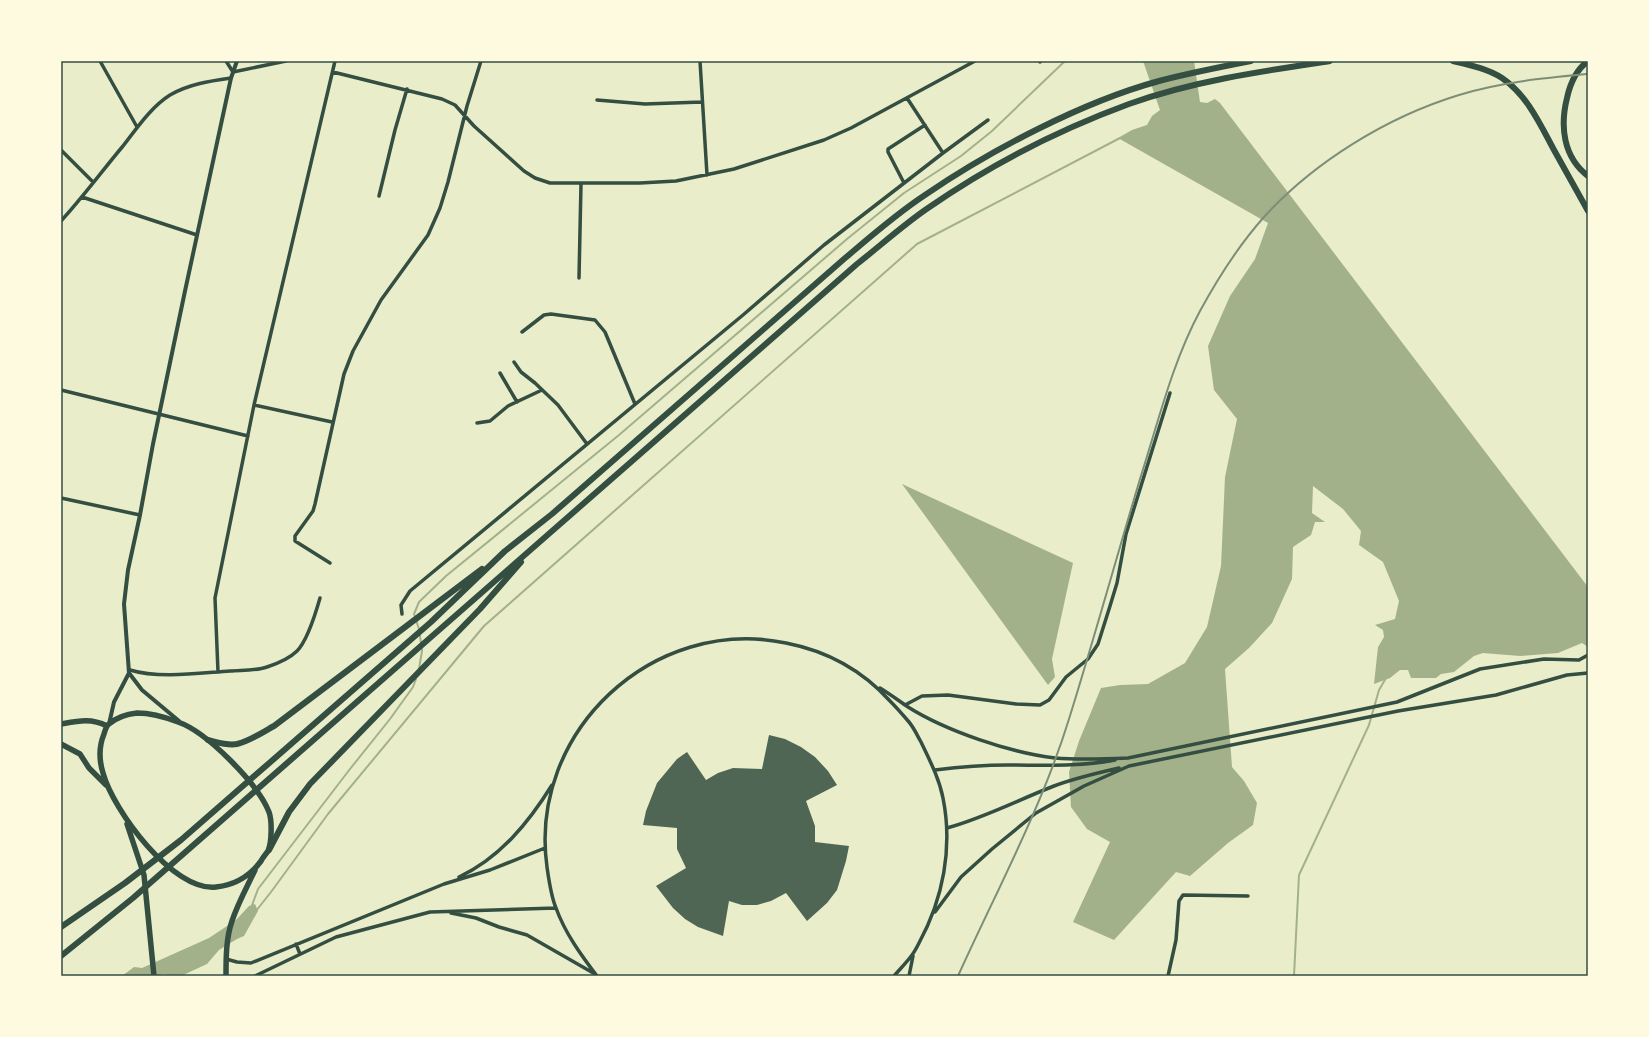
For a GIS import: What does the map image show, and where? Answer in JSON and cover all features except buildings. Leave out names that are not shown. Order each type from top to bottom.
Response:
[{"type":"highway","points":[[208,740],[226,744],[236,744],[258,735],[274,726],[505,551],[552,514],[886,223],[925,195],[1020,139],[1060,119],[1108,99],[1158,82],[1251,61]]},
{"type":"highway","points":[[61,956],[133,898],[857,264],[927,209],[961,187],[1044,140],[1130,104],[1195,85],[1272,70],[1330,61]]},
{"type":"highway","points":[[1453,61],[1487,70],[1502,78],[1516,90],[1538,120],[1588,211]]},
{"type":"highway","points":[[1588,61],[1575,75],[1569,88],[1562,118],[1563,134],[1573,161],[1588,176]]},
{"type":"highway","points":[[269,850],[289,812],[310,784],[480,609],[534,547]]},
{"type":"highway","points":[[61,927],[125,883],[181,840],[431,622],[505,551]]},
{"type":"main road","points":[[226,976],[227,946],[232,922],[242,896],[257,867],[269,850],[271,828],[269,813],[249,780],[208,740],[180,722],[149,713],[137,713],[126,715],[108,725],[101,743],[100,759],[103,773],[132,829],[153,852],[182,877],[197,885],[212,887],[226,886],[241,880],[257,867]]},
{"type":"main road","points":[[61,724],[81,720],[96,721],[108,725]]},
{"type":"main road","points":[[61,744],[80,754],[90,768],[110,788]]},
{"type":"main road","points":[[123,812],[144,875],[154,976]]},
{"type":"street","points":[[100,61],[138,127]]},
{"type":"street","points":[[226,61],[233,72]]},
{"type":"street","points":[[180,722],[142,690],[130,671],[125,634],[124,600],[132,548],[140,515],[153,444],[231,78],[237,61]]},
{"type":"street","points":[[233,72],[286,61]]},
{"type":"street","points":[[218,672],[215,598],[254,405],[335,61]]},
{"type":"street","points":[[330,563],[295,542],[295,536],[313,511],[344,374],[353,351],[381,300],[424,240],[440,208],[468,101],[481,61]]},
{"type":"street","points":[[700,61],[707,174]]},
{"type":"street","points":[[333,72],[407,89],[442,99],[455,105],[464,116],[524,171],[535,178],[550,183],[580,184],[668,181],[734,169],[824,140],[851,128],[975,61]]},
{"type":"street","points":[[61,221],[82,198],[93,182],[157,106],[169,96],[198,83],[231,78]]},
{"type":"street","points":[[379,196],[395,130],[407,89]]},
{"type":"street","points":[[907,98],[943,153]]},
{"type":"street","points":[[597,100],[645,104],[702,102]]},
{"type":"street","points":[[402,614],[401,605],[410,591],[743,315],[824,245],[988,120]]},
{"type":"street","points":[[904,183],[888,152],[888,149],[925,126]]},
{"type":"street","points":[[61,150],[93,182]]},
{"type":"street","points":[[579,278],[580,184]]},
{"type":"street","points":[[82,198],[197,235]]},
{"type":"street","points":[[522,332],[544,315],[551,314],[595,320],[605,332],[635,404]]},
{"type":"street","points":[[514,362],[521,372],[558,405],[586,444]]},
{"type":"street","points":[[500,373],[517,402]]},
{"type":"street","points":[[61,390],[160,416],[178,418],[248,436]]},
{"type":"street","points":[[477,423],[490,421],[508,406],[542,390]]},
{"type":"street","points":[[905,705],[922,696],[948,695],[1016,704],[1040,704],[1049,700],[1066,677],[1088,659],[1098,644],[1108,614],[1117,583],[1126,534],[1170,393]]},
{"type":"street","points":[[254,405],[332,422]]},
{"type":"street","points":[[61,498],[140,515]]},
{"type":"street","points":[[130,671],[165,674],[218,672],[267,667],[280,662],[297,651],[318,607],[320,598]]},
{"type":"street","points":[[597,976],[574,945],[556,908],[550,881],[545,848],[547,816],[554,782],[568,746],[589,714],[616,687],[647,665],[670,653],[719,640],[744,638],[766,639],[808,648],[844,663],[905,705],[952,729],[998,745],[1031,754],[1055,758],[1128,758]]},
{"type":"street","points":[[935,770],[987,766],[1054,766],[1103,762],[1128,758],[1397,702],[1480,669],[1544,660],[1579,660],[1588,655]]},
{"type":"street","points":[[108,725],[114,702],[130,671]]},
{"type":"street","points":[[947,828],[972,821],[1053,786],[1090,775],[1398,711],[1496,695],[1567,675],[1588,672]]},
{"type":"street","points":[[876,685],[911,724],[935,770],[941,789],[947,828],[946,857],[943,879],[933,915]]},
{"type":"street","points":[[909,976],[914,954],[933,915],[961,877],[1036,813],[1084,786],[1128,766]]},
{"type":"street","points":[[226,959],[237,962],[251,963],[477,869],[520,830],[541,803],[554,782]]},
{"type":"street","points":[[444,884],[490,870],[545,848]]},
{"type":"street","points":[[1168,976],[1176,940],[1179,901],[1183,895],[1248,896]]},
{"type":"street","points":[[255,976],[336,937],[430,912],[556,908]]},
{"type":"street","points":[[444,912],[476,918],[499,927],[527,935],[597,976]]},
{"type":"street","points":[[296,944],[300,954]]},
{"type":"street","points":[[894,976],[914,954]]},
{"type":"shaded area","points":[[1143,61],[1194,61],[1200,102],[1207,103],[1215,99],[1220,103],[1588,587],[1588,647],[1582,643],[1558,653],[1520,656],[1483,653],[1474,656],[1454,672],[1441,674],[1436,678],[1411,678],[1408,670],[1400,670],[1390,678],[1374,684],[1378,647],[1384,637],[1383,630],[1375,625],[1395,619],[1399,601],[1383,562],[1359,545],[1361,531],[1343,509],[1313,486],[1312,513],[1325,522],[1315,522],[1311,535],[1293,547],[1292,579],[1272,623],[1249,648],[1225,669],[1232,767],[1244,781],[1257,803],[1253,825],[1228,843],[1190,876],[1176,872],[1114,940],[1073,922],[1110,842],[1087,829],[1071,807],[1069,772],[1079,741],[1101,688],[1120,685],[1148,684],[1185,663],[1207,627],[1221,566],[1225,477],[1237,419],[1214,390],[1208,346],[1230,296],[1255,259],[1268,223],[1118,138],[1132,130],[1147,125],[1152,116],[1160,110]]},
{"type":"shaded area","points":[[902,484],[1073,563],[1052,659],[1055,677],[1048,685]]},
{"type":"shaded area","points":[[255,904],[258,911],[244,936],[219,950],[207,964],[181,976],[166,976],[165,974],[155,976],[122,976],[134,967],[142,968],[209,938],[236,920],[249,906]]},
{"type":"waterway","points":[[421,643],[419,629],[414,614],[419,602],[446,576],[619,435],[847,239],[904,193],[961,156],[992,131],[1065,61]]},
{"type":"waterway","points":[[256,911],[328,814],[484,626],[917,244],[1120,138]]},
{"type":"waterway","points":[[419,669],[422,647]]},
{"type":"waterway","points":[[1294,976],[1299,875],[1369,725],[1379,690],[1386,678]]},
{"type":"waterway","points":[[251,908],[258,889],[390,719],[413,687],[416,679]]},
{"type":"railway","points":[[958,976],[1018,849],[1058,752],[1173,372],[1181,351],[1214,286],[1238,250],[1264,217],[1305,178],[1353,144],[1379,129],[1432,104],[1459,95],[1523,81],[1588,74]]}]
